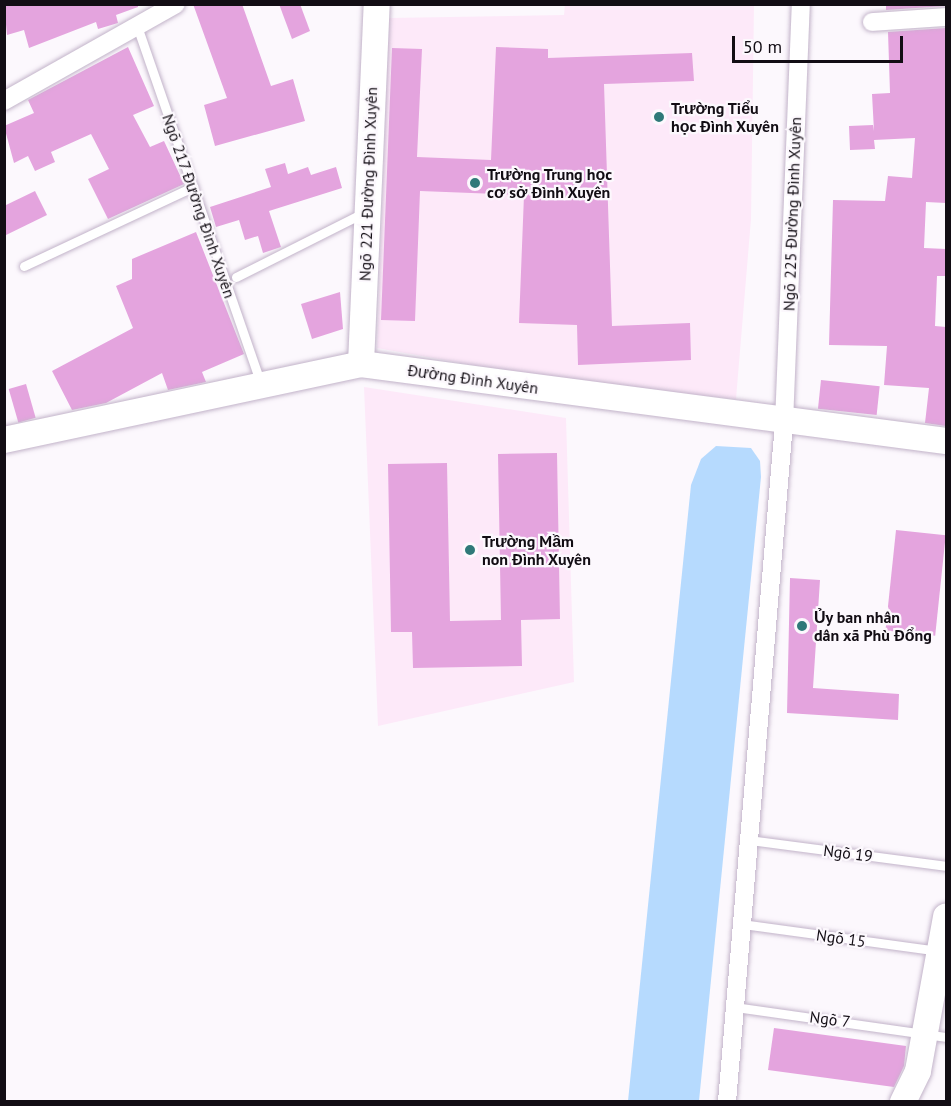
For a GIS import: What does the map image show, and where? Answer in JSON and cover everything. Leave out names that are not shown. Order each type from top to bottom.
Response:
[{"type":"street","points":[[4,101],[176,4]]},
{"type":"street","name":"Ngõ 221 Đường Đình Xuyên","points":[[362,364],[365,212],[377,4]]},
{"type":"street","name":"Ngõ 225 Đường Đình Xuyên","points":[[727,1101],[784,423],[801,4]]},
{"type":"street","points":[[872,22],[946,17]]},
{"type":"street","name":"Đường Đình Xuyên","points":[[4,440],[362,364],[784,423],[946,441]]},
{"type":"street","points":[[903,1101],[936,1034],[940,951],[946,917]]},
{"type":"lane","name":"Ngõ 217 Đường Đình Xuyên","points":[[137,26],[261,385]]},
{"type":"lane","points":[[24,266],[193,186]]},
{"type":"lane","points":[[236,277],[365,212]]},
{"type":"lane","name":"Ngõ 19","points":[[749,840],[946,866]]},
{"type":"lane","name":"Ngõ 15","points":[[742,924],[940,951]]},
{"type":"lane","name":"Ngõ 7","points":[[735,1007],[936,1034]]},
{"type":"shaded area","points":[[565,4],[754,5],[751,219],[736,399],[572,383],[377,348],[389,18],[564,15]]},
{"type":"shaded area","name":"Trường Mầm non Đình Xuyên","points":[[364,387],[566,418],[574,682],[378,726]]},
{"type":"water","points":[[716,446],[751,448],[760,461],[761,477],[699,1101],[628,1101],[691,485],[701,459]]},
{"type":"building","points":[[4,4],[138,4],[138,7],[116,15],[118,23],[98,29],[96,22],[29,48],[24,30],[7,35]]},
{"type":"building","points":[[193,4],[242,4],[271,86],[293,79],[305,121],[215,146],[204,105],[227,98]]},
{"type":"building","points":[[279,4],[300,4],[310,31],[292,39]]},
{"type":"building","points":[[886,4],[946,4],[946,6],[886,10]]},
{"type":"building","points":[[946,28],[946,203],[926,202],[924,248],[946,249],[946,276],[937,276],[935,326],[946,327],[946,426],[925,423],[929,388],[884,385],[887,346],[829,345],[833,200],[885,201],[888,176],[912,178],[915,138],[874,140],[875,149],[850,150],[849,126],[873,125],[874,131],[872,94],[890,93],[888,32]]},
{"type":"building","points":[[128,47],[154,106],[133,115],[150,147],[164,141],[184,184],[108,219],[88,179],[109,169],[91,134],[51,152],[55,162],[35,171],[28,156],[14,163],[4,126],[34,113],[28,100]]},
{"type":"building","points":[[496,47],[548,49],[548,58],[692,53],[694,81],[604,84],[612,326],[690,323],[691,360],[578,365],[577,325],[519,323],[524,195],[420,191],[415,321],[381,320],[392,48],[422,49],[417,157],[491,160]]},
{"type":"building","points":[[285,163],[288,174],[308,167],[311,175],[336,167],[342,188],[269,211],[281,247],[263,253],[258,236],[245,240],[239,220],[216,227],[210,207],[271,187],[265,169]]},
{"type":"building","points":[[35,191],[47,215],[4,236],[4,206]]},
{"type":"building","points":[[196,232],[244,354],[202,372],[206,382],[168,390],[162,373],[106,403],[72,410],[52,371],[133,328],[116,286],[132,279],[132,259]]},
{"type":"building","points":[[340,292],[343,329],[312,339],[301,304]]},
{"type":"building","points":[[821,380],[880,386],[877,415],[818,409]]},
{"type":"building","points":[[26,384],[36,418],[18,423],[9,389]]},
{"type":"building","points":[[557,453],[560,619],[521,620],[522,666],[413,668],[412,632],[391,632],[388,464],[447,463],[450,621],[501,620],[498,454]]},
{"type":"building","points":[[896,530],[946,535],[935,636],[885,630]]},
{"type":"building","name":"Ủy ban nhân dân xã Phù Đổng","points":[[790,578],[820,580],[813,688],[899,694],[898,720],[787,713]]},
{"type":"building","points":[[774,1028],[906,1046],[904,1066],[894,1087],[768,1070]]},
{"type":"place","name":"Trường Tiểu học Đình Xuyên","points":[[659,117]]},
{"type":"place","name":"Trường Trung học cơ sở Đình Xuyên","points":[[475,183]]},
{"type":"place","name":"Trường Mầm non Đình Xuyên","points":[[470,550]]},
{"type":"place","name":"Ủy ban nhân dân xã Phù Đổng","points":[[802,626]]}]
